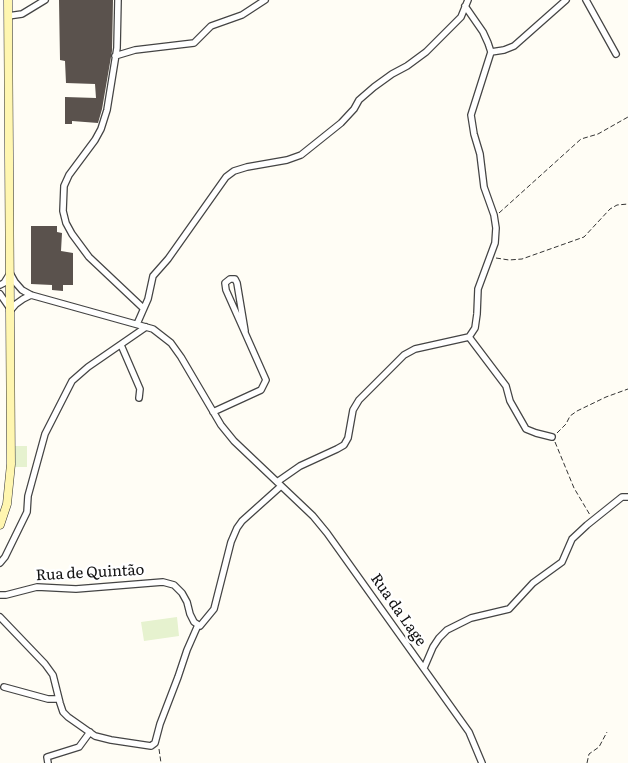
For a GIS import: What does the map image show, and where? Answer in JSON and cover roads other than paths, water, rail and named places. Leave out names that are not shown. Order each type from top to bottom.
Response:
[{"type":"main road","points":[[0,525],[8,504],[11,464],[8,0]]},
{"type":"street","points":[[8,16],[22,14],[45,0]]},
{"type":"street","points":[[118,0],[116,56],[107,110],[95,140],[69,175],[64,186],[63,211],[66,223],[72,234],[89,257],[143,308]]},
{"type":"street","points":[[116,56],[135,50],[194,43],[211,26],[242,15],[264,0]]},
{"type":"street","points":[[491,52],[514,46],[566,0]]},
{"type":"street","points":[[586,0],[616,54]]},
{"type":"street","points":[[0,617],[45,664],[52,675],[63,712],[95,736],[152,746],[156,743],[160,724],[198,624],[200,626],[214,609],[237,528],[279,484],[300,466],[344,445],[348,438],[353,410],[359,400],[404,355],[415,349],[469,337],[475,328],[478,288],[495,243],[494,215],[484,187],[480,154],[471,115],[491,52],[483,32],[466,2]]},
{"type":"street","points":[[138,324],[148,299],[153,276],[168,260],[226,177],[234,171],[246,167],[287,160],[301,155],[341,123],[354,109],[359,100],[374,87],[426,52],[461,17],[466,2]]},
{"type":"street","points":[[0,59],[8,57]]},
{"type":"street","points":[[0,285],[8,279],[10,273]]},
{"type":"street","points":[[10,273],[22,290],[31,295]]},
{"type":"street","points":[[213,412],[261,390],[265,386],[266,380],[226,290],[225,282],[230,279],[235,280],[237,283],[245,331]]},
{"type":"street","points":[[0,294],[8,304],[10,311],[23,298],[31,295]]},
{"type":"street","name":"Rua da Lage","points":[[31,295],[153,329],[171,342],[221,425],[234,441],[313,516],[327,533],[469,732],[482,763]]},
{"type":"street","points":[[0,563],[27,512],[28,496],[45,434],[72,381],[88,367],[146,327]]},
{"type":"street","points":[[469,337],[506,386],[510,401],[526,429],[552,437]]},
{"type":"street","points":[[121,345],[140,389],[139,398]]},
{"type":"street","points":[[424,668],[439,638],[447,630],[471,618],[509,609],[533,583],[562,562],[572,539],[593,519],[622,498],[628,497]]},
{"type":"street","name":"Rua de Quintão","points":[[0,595],[12,594],[37,587],[76,589],[163,582],[174,585],[182,592],[190,614],[194,622],[198,624]]},
{"type":"street","points":[[4,686],[48,699],[58,699]]},
{"type":"street","points":[[48,763],[47,757],[79,747],[90,732]]}]
